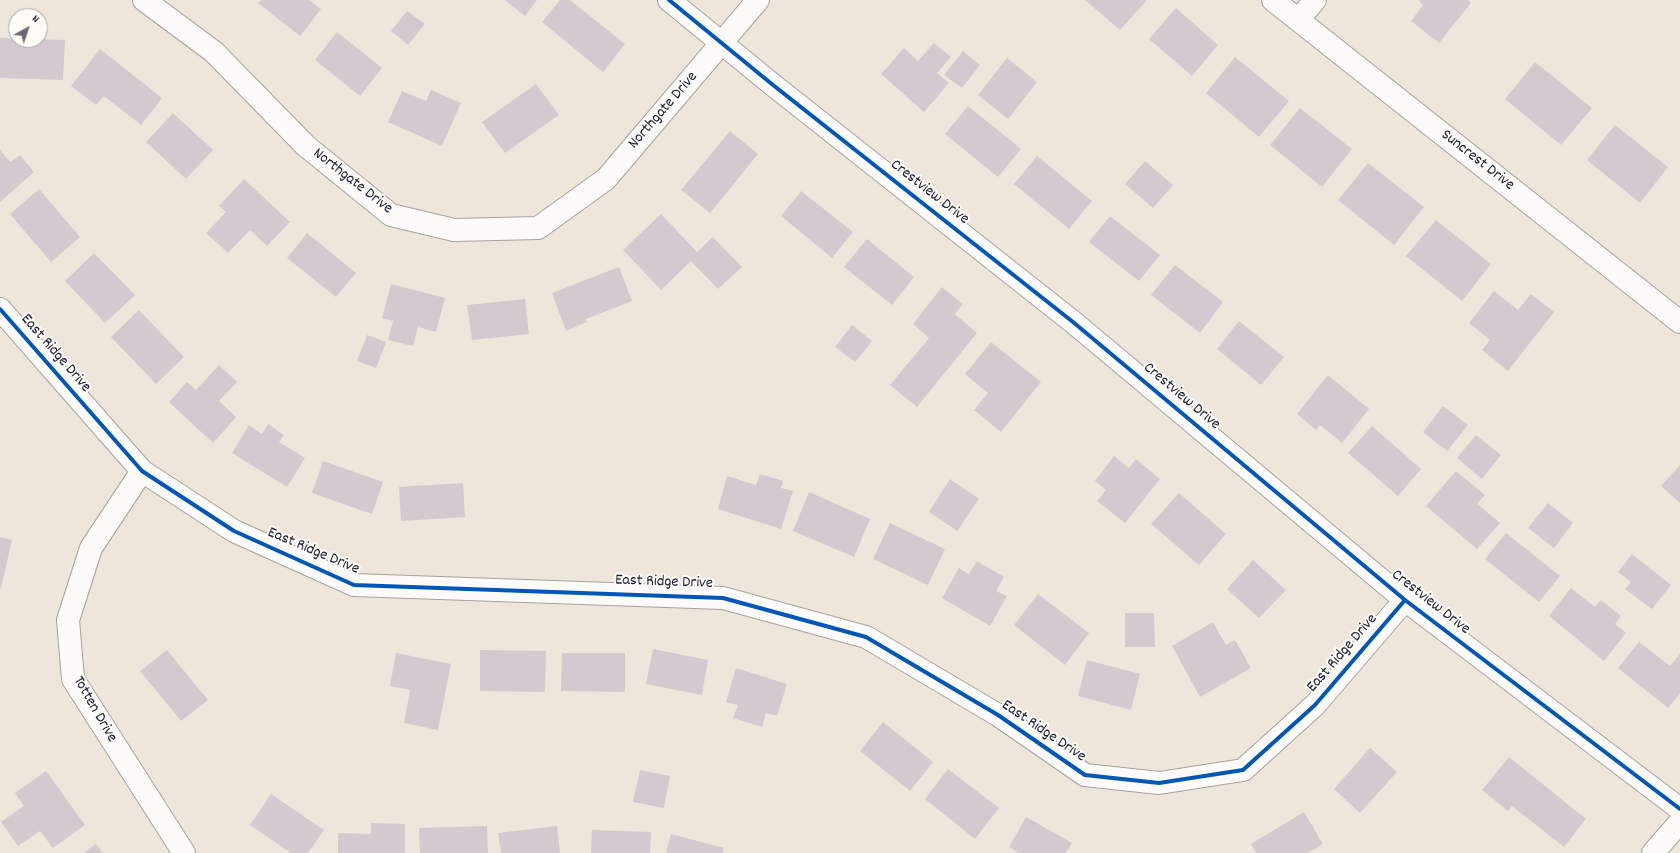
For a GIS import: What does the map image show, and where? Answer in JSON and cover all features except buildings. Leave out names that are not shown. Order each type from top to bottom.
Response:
[{"type":"street","name":"Northgate Drive","points":[[144,0],[214,52],[306,146],[391,215],[454,230],[538,228],[606,179],[758,0]]},
{"type":"street","name":"Crestview Drive","points":[[669,0],[1073,322],[1405,600],[1680,809]]},
{"type":"street","name":"Suncrest Drive","points":[[1273,0],[1680,322]]},
{"type":"street","points":[[1298,20],[1315,0]]},
{"type":"street","name":"East Ridge Drive","points":[[0,309],[142,471],[234,531],[354,585],[723,598],[866,638],[998,715],[1085,775],[1159,783],[1243,770],[1315,705],[1405,600]]},
{"type":"street","name":"Totten Drive","points":[[142,471],[91,548],[68,620],[73,679],[184,853]]},
{"type":"street","points":[[1653,853],[1680,822]]},
{"type":"cycle path","points":[[669,0],[773,85],[1073,322],[1405,600],[1680,809]]},
{"type":"cycle path","points":[[0,309],[142,471],[234,531],[354,585],[723,598],[866,637],[998,715],[1085,775],[1159,783],[1243,770],[1315,705],[1405,600]]}]
